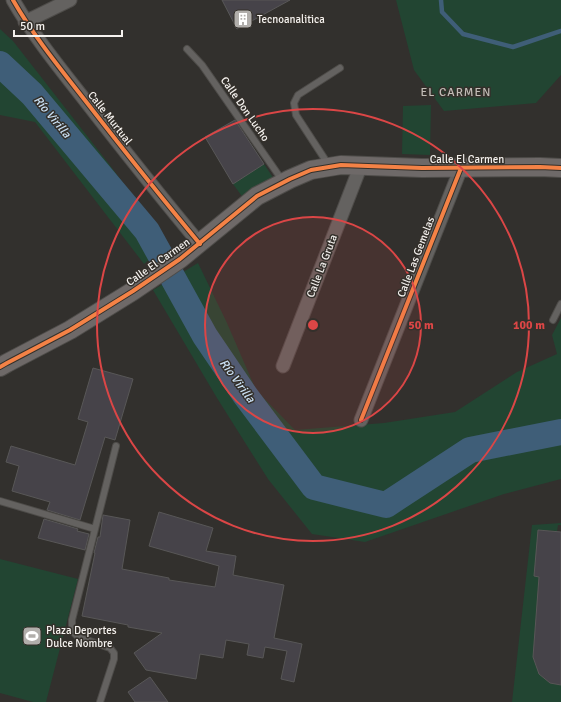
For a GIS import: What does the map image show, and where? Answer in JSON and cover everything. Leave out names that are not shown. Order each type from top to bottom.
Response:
[{"type":"street","name":"Calle Murtual","points":[[13,0],[25,22],[146,180],[200,244]]},
{"type":"street","points":[[25,22],[70,0]]},
{"type":"street","name":"Calle El Carmen","points":[[0,368],[70,330],[180,259],[257,196],[311,170],[341,165],[460,168],[561,168]]},
{"type":"street","name":"Calle La Gruta","points":[[283,366],[361,165]]},
{"type":"street","name":"Calle Las Gemelas","points":[[362,420],[460,168]]},
{"type":"lane","name":"Calle Don Lucho","points":[[187,49],[202,65],[284,182]]},
{"type":"lane","points":[[330,167],[296,115],[294,103],[298,95],[340,68]]},
{"type":"lane","points":[[553,320],[561,304]]},
{"type":"lane","points":[[100,702],[114,659],[114,653],[110,648],[78,637],[72,631],[72,620],[116,446]]},
{"type":"lane","points":[[0,501],[95,529]]},
{"type":"green space","points":[[396,0],[561,0],[561,75],[536,103],[444,111],[414,70]]},
{"type":"green space","points":[[0,29],[13,41],[109,164],[168,243],[144,264],[35,122],[0,115]]},
{"type":"green space","points":[[431,105],[430,155],[402,154],[403,106]]},
{"type":"green space","points":[[264,164],[274,179],[244,199],[233,184]]},
{"type":"green space","points":[[198,263],[227,323],[256,390],[295,430],[384,423],[455,412],[517,372],[557,354],[552,335],[561,318],[561,479],[504,494],[365,542],[312,534],[268,479],[217,398],[153,290]]},
{"type":"green space","points":[[561,523],[561,525],[558,525],[557,531],[538,530],[539,577],[533,657],[539,674],[550,683],[561,685],[561,702],[512,702],[532,525]]},
{"type":"green space","name":"Plaza Deportes Dulce Nombre","points":[[0,559],[78,579],[46,702],[33,702],[0,693]]},
{"type":"building","name":"Tecnoanalitica","points":[[222,0],[290,0],[237,29]]},
{"type":"building","points":[[235,120],[264,164],[233,184],[205,137]]},
{"type":"building","points":[[93,368],[133,379],[115,440],[105,437],[80,520],[47,510],[50,502],[12,491],[19,466],[6,462],[11,446],[75,465],[88,422],[78,419]]},
{"type":"building","points":[[159,512],[213,528],[206,551],[236,556],[233,575],[284,585],[274,638],[302,644],[294,682],[281,679],[287,651],[265,647],[263,658],[247,655],[249,644],[226,640],[223,658],[200,654],[196,679],[146,670],[134,653],[162,633],[82,616],[94,553],[98,537],[100,537],[103,515],[130,520],[122,569],[169,578],[169,580],[215,587],[219,566],[149,546]]},
{"type":"building","points":[[44,519],[78,529],[77,531],[89,534],[85,550],[38,538]]},
{"type":"building","points":[[538,530],[561,532],[561,685],[550,683],[539,674],[533,657],[539,577],[534,576]]},
{"type":"building","points":[[150,677],[168,702],[135,702],[128,692]]},
{"type":"waterway","points":[[441,0],[442,12],[463,34],[513,47],[561,31]]},
{"type":"waterway","name":"Río Virilla","points":[[0,64],[32,94],[147,231],[205,336],[245,395],[314,487],[386,505],[470,450],[561,432]]},
{"type":"cycle path","points":[[13,0],[29,26],[56,63],[141,172],[200,244]]},
{"type":"cycle path","points":[[0,367],[70,330],[133,291],[180,259],[257,196],[311,170],[341,165],[422,168],[561,168]]},
{"type":"cycle path","points":[[361,420],[461,168]]},
{"type":"place","name":"Tecnoanalitica","points":[[243,19]]},
{"type":"place","name":"Plaza Deportes Dulce Nombre","points":[[32,636]]},
{"type":"district","name":"EL CARMEN","points":[[456,92]]}]
